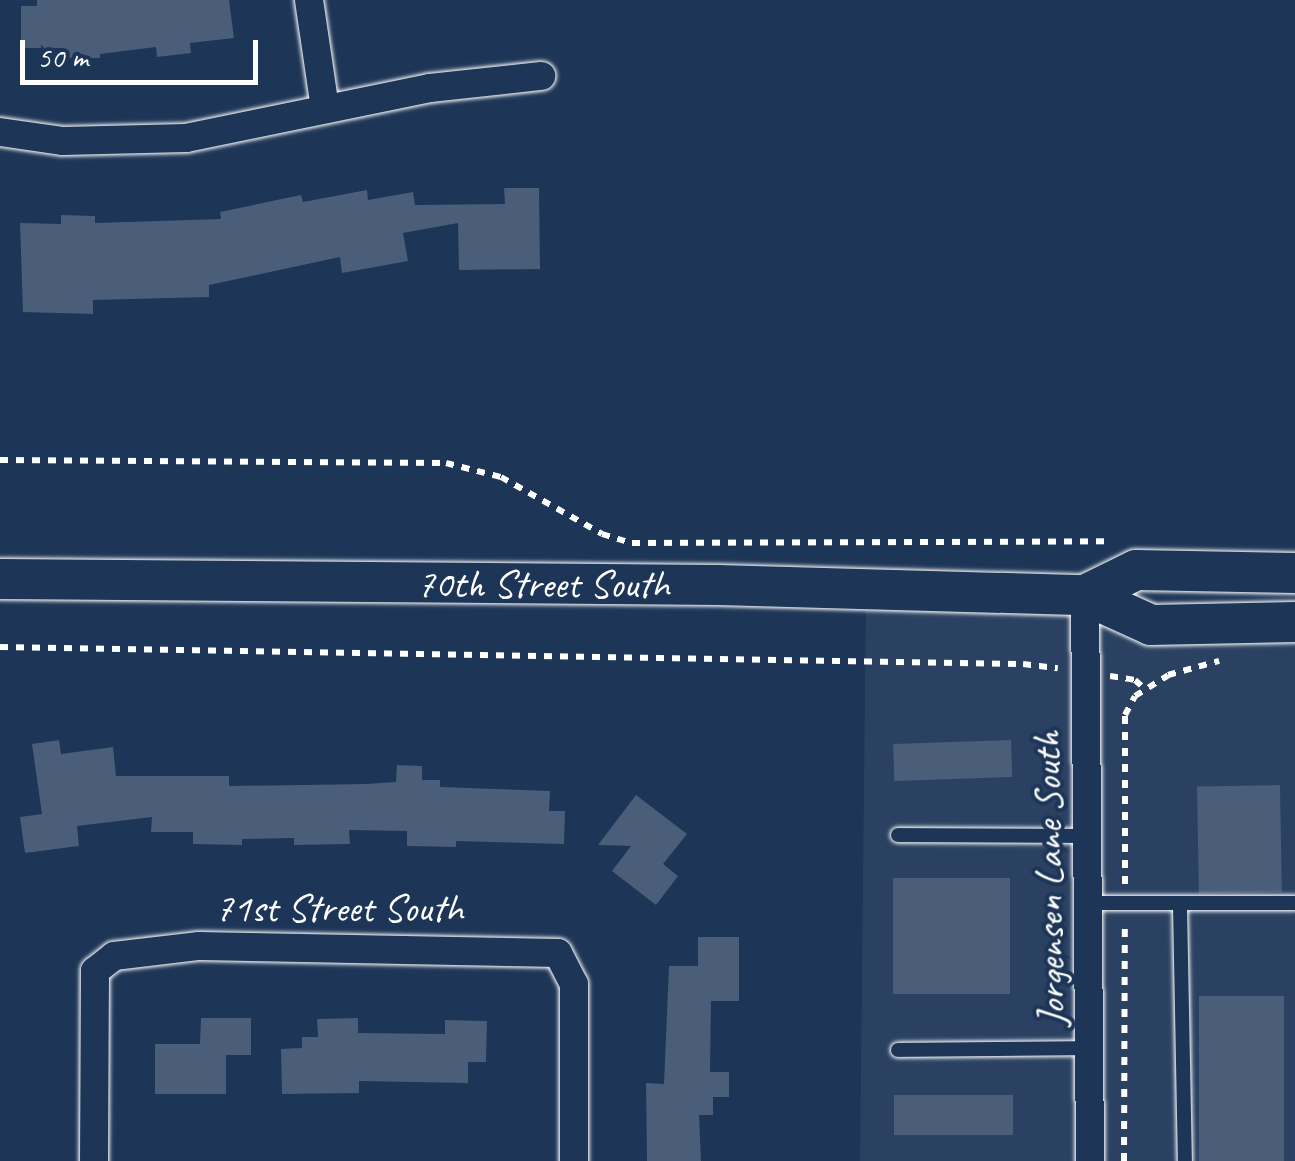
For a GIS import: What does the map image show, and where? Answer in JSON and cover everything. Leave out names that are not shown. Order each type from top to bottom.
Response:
[{"type":"main road","name":"70th Street South","points":[[1086,595],[1136,570],[1295,573]]},
{"type":"main road","name":"70th Street South","points":[[0,579],[718,585],[1086,595],[1151,625],[1295,622]]},
{"type":"street","points":[[308,0],[325,109]]},
{"type":"street","points":[[0,132],[63,141],[186,138],[430,88],[541,76]]},
{"type":"street","name":"Jorgensen Lane South","points":[[1086,595],[1090,1161]]},
{"type":"street","name":"71st Street South","points":[[94,1161],[95,970],[114,956],[199,946],[558,952],[572,978],[574,1161]]},
{"type":"lane","points":[[898,835],[1086,836]]},
{"type":"lane","points":[[1091,903],[1295,903]]},
{"type":"lane","points":[[1180,906],[1184,1161]]},
{"type":"lane","points":[[898,1050],[1092,1048]]},
{"type":"path","points":[[0,460],[446,463],[501,477],[602,534],[632,543],[1118,542]]},
{"type":"path","points":[[0,648],[1023,664],[1135,680],[1146,690]]},
{"type":"path","points":[[1124,1161],[1125,716],[1135,696],[1168,675],[1218,661],[1238,661]]},
{"type":"shaded area","points":[[866,592],[1085,595],[1151,625],[1295,622],[1295,1161],[860,1161]]},
{"type":"building","points":[[37,0],[229,0],[234,38],[190,43],[191,53],[157,57],[156,47],[100,54],[100,58],[63,58],[63,48],[21,48],[21,6],[37,6]]},
{"type":"building","points":[[504,188],[539,188],[540,269],[459,270],[458,223],[403,233],[408,261],[342,273],[340,257],[209,285],[209,297],[93,300],[93,314],[23,312],[20,223],[61,224],[61,215],[95,216],[95,223],[221,219],[220,212],[301,195],[303,202],[367,190],[368,200],[413,192],[415,205],[505,204]]},
{"type":"building","points":[[59,740],[61,754],[113,747],[116,776],[229,776],[229,786],[366,784],[396,782],[397,765],[422,766],[422,780],[440,780],[440,787],[550,791],[549,811],[565,811],[564,844],[456,841],[456,847],[407,846],[407,831],[349,830],[350,844],[294,845],[294,838],[242,839],[242,845],[193,844],[193,832],[151,832],[152,817],[77,826],[79,846],[25,853],[20,817],[42,814],[32,744]]},
{"type":"building","points":[[1011,740],[1012,777],[894,781],[893,744]]},
{"type":"building","points":[[1280,785],[1282,892],[1199,893],[1197,786]]},
{"type":"building","points":[[636,795],[687,834],[663,864],[678,876],[656,905],[612,871],[631,846],[598,845]]},
{"type":"building","points":[[893,878],[1010,878],[1010,994],[893,994]]},
{"type":"building","points":[[698,937],[739,937],[739,1001],[711,1001],[710,1072],[729,1072],[729,1097],[713,1097],[713,1115],[699,1115],[701,1161],[647,1161],[646,1083],[664,1084],[669,966],[698,966]]},
{"type":"building","points":[[1199,996],[1284,996],[1284,1161],[1199,1161]]},
{"type":"building","points":[[201,1018],[251,1018],[251,1055],[226,1055],[226,1094],[155,1094],[155,1044],[200,1044]]},
{"type":"building","points":[[358,1018],[358,1033],[445,1034],[445,1020],[487,1021],[486,1062],[468,1062],[468,1083],[359,1081],[359,1093],[282,1094],[281,1049],[302,1048],[302,1037],[318,1037],[317,1019]]},
{"type":"building","points":[[894,1095],[1013,1095],[1013,1135],[894,1135]]}]
